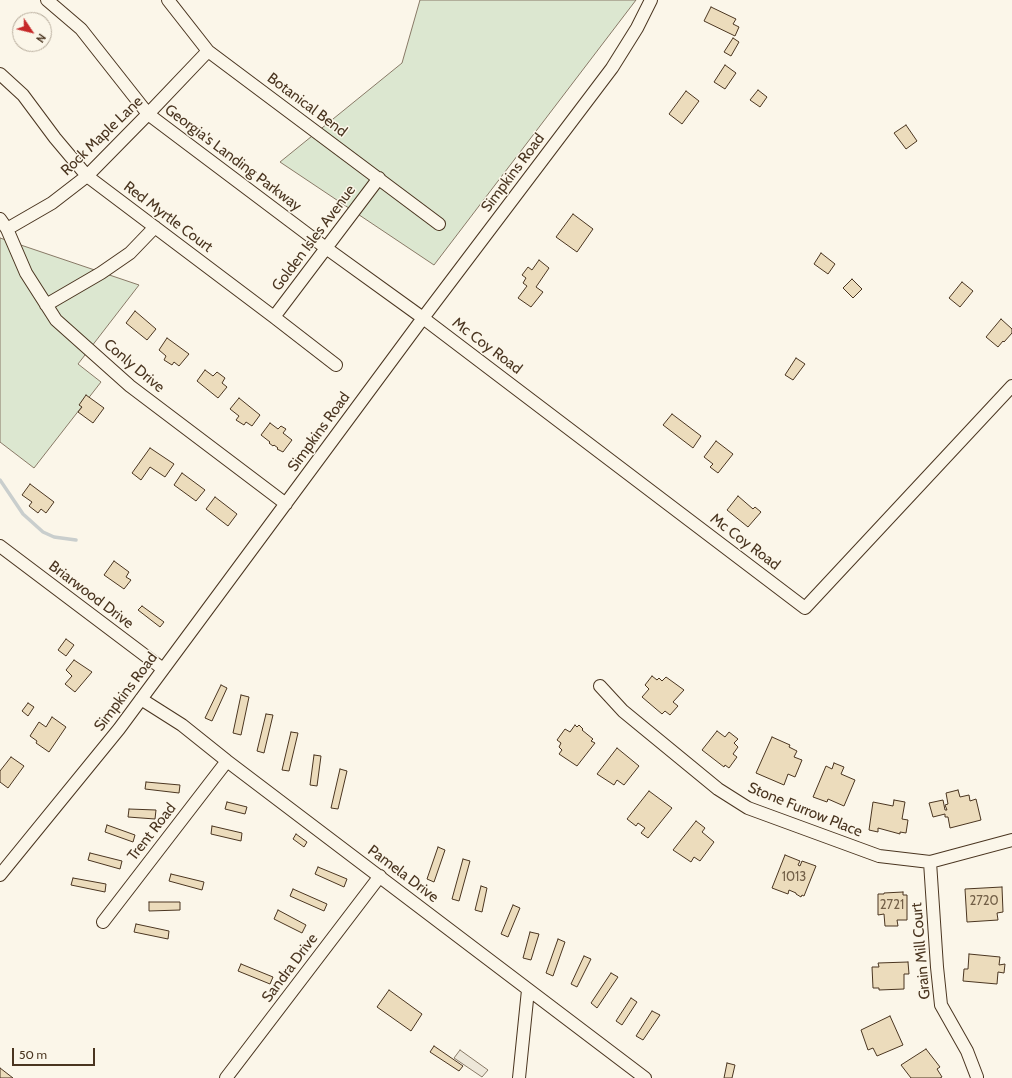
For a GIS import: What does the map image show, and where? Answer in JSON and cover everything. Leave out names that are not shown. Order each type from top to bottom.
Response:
[{"type":"street","name":"Georgia's Landing Parkway","points":[[47,0],[81,29],[148,114],[326,248],[424,318]]},
{"type":"street","name":"Botanical Bend","points":[[168,0],[208,51],[439,224]]},
{"type":"street","name":"Simpkins Road","points":[[0,875],[141,699],[612,68],[637,28],[651,0]]},
{"type":"street","name":"Rock Maple Lane","points":[[7,229],[52,204],[87,176],[208,51]]},
{"type":"street","name":"Red Myrtle Court","points":[[0,74],[23,94],[55,138],[87,176],[336,365]]},
{"type":"street","name":"Golden Isles Avenue","points":[[274,317],[379,178]]},
{"type":"street","name":"Conly Drive","points":[[0,219],[7,229],[26,273],[56,320],[130,386],[286,504]]},
{"type":"street","points":[[46,305],[101,273],[130,253],[155,227]]},
{"type":"street","name":"Mc Coy Road","points":[[424,318],[805,608],[1012,386]]},
{"type":"street","name":"Briarwood Drive","points":[[0,546],[163,669]]},
{"type":"street","name":"Stone Furrow Place","points":[[600,686],[623,711],[718,789],[748,808],[879,856],[930,862],[1012,840]]},
{"type":"street","name":"Pamela Drive","points":[[141,699],[182,725],[227,761],[645,1078]]},
{"type":"street","name":"Trent Road","points":[[103,922],[227,761]]},
{"type":"street","name":"Grain Mill Court","points":[[930,862],[941,1005],[967,1051],[977,1077]]},
{"type":"street","name":"Sandra Drive","points":[[228,1077],[380,876]]},
{"type":"street","points":[[519,1078],[528,990]]},
{"type":"green space","points":[[420,0],[636,0],[434,265],[280,162],[402,63]]},
{"type":"green space","points":[[0,238],[139,285],[78,364],[101,382],[34,468],[0,442]]},
{"type":"shaded area","points":[[460,1050],[488,1070],[482,1077],[454,1058]]},
{"type":"building","points":[[711,7],[736,19],[733,24],[739,27],[735,36],[704,21]]},
{"type":"building","points":[[733,38],[739,42],[731,56],[724,52]]},
{"type":"building","points":[[725,65],[736,73],[725,89],[714,82]]},
{"type":"building","points":[[758,90],[767,97],[760,107],[750,100]]},
{"type":"building","points":[[686,91],[699,101],[682,124],[669,114]]},
{"type":"building","points":[[906,125],[917,141],[906,149],[894,133]]},
{"type":"building","points":[[573,214],[593,229],[577,252],[556,237]]},
{"type":"building","points":[[821,253],[835,264],[828,274],[814,264]]},
{"type":"building","points":[[539,260],[549,268],[536,287],[543,292],[531,307],[518,298],[527,286],[523,283],[526,278],[522,275],[528,267],[532,270]]},
{"type":"building","points":[[852,279],[862,289],[853,298],[843,288]]},
{"type":"building","points":[[962,282],[973,291],[960,307],[949,298]]},
{"type":"building","points":[[135,311],[156,329],[147,340],[126,323]]},
{"type":"building","points":[[1001,319],[1012,329],[1012,333],[998,347],[986,337]]},
{"type":"building","points":[[167,338],[189,354],[179,366],[174,362],[172,365],[164,360],[166,356],[159,350]]},
{"type":"building","points":[[796,358],[805,364],[793,380],[785,375]]},
{"type":"building","points":[[205,370],[213,376],[217,372],[225,378],[222,383],[227,387],[218,398],[197,381]]},
{"type":"building","points":[[86,395],[104,408],[93,423],[78,412],[82,407],[79,405]]},
{"type":"building","points":[[239,398],[260,415],[252,426],[246,422],[244,425],[236,420],[239,416],[230,409]]},
{"type":"building","points":[[672,414],[701,436],[693,448],[663,425]]},
{"type":"building","points":[[270,423],[278,429],[281,426],[286,429],[283,433],[292,440],[283,452],[269,443],[270,442],[261,435]]},
{"type":"building","points":[[716,441],[733,454],[718,473],[710,467],[713,464],[704,457]]},
{"type":"building","points":[[150,448],[174,464],[165,477],[150,467],[141,480],[132,473]]},
{"type":"building","points":[[182,473],[205,490],[196,501],[174,485]]},
{"type":"building","points":[[30,484],[54,502],[46,513],[41,509],[38,513],[29,506],[32,502],[22,495]]},
{"type":"building","points":[[738,496],[753,509],[755,507],[761,512],[748,527],[727,510]]},
{"type":"building","points":[[215,497],[237,514],[228,526],[206,509]]},
{"type":"building","points":[[114,561],[129,572],[126,577],[131,580],[124,589],[104,575]]},
{"type":"building","points":[[142,606],[164,622],[160,627],[138,610]]},
{"type":"building","points":[[66,639],[74,645],[66,656],[58,650]]},
{"type":"building","points":[[74,660],[92,672],[75,692],[65,684],[72,676],[66,670]]},
{"type":"building","points":[[652,676],[657,680],[659,678],[662,681],[666,677],[684,690],[673,702],[678,706],[670,715],[665,711],[662,714],[642,697],[649,689],[645,685]]},
{"type":"building","points":[[221,685],[227,688],[212,721],[205,718]]},
{"type":"building","points":[[241,695],[249,697],[241,735],[233,733]]},
{"type":"building","points":[[28,703],[34,707],[28,716],[22,711]]},
{"type":"building","points":[[266,714],[273,715],[264,753],[257,751]]},
{"type":"building","points":[[52,717],[66,727],[49,752],[36,743],[37,741],[30,736],[39,722],[46,727]]},
{"type":"building","points":[[575,725],[577,727],[579,725],[583,729],[582,730],[593,739],[591,741],[595,743],[577,766],[559,754],[562,750],[559,747],[561,743],[557,740],[565,729],[570,732]]},
{"type":"building","points":[[717,731],[725,737],[729,732],[738,739],[734,743],[738,747],[733,754],[737,757],[729,768],[725,765],[724,767],[702,750]]},
{"type":"building","points":[[291,732],[298,733],[289,771],[282,770]]},
{"type":"building","points":[[772,737],[790,745],[789,747],[797,751],[794,757],[802,760],[795,777],[788,774],[784,785],[756,773]]},
{"type":"building","points":[[617,748],[639,766],[624,785],[617,780],[614,785],[597,774]]},
{"type":"building","points":[[314,755],[321,756],[317,786],[310,785]]},
{"type":"building","points":[[11,757],[24,766],[8,788],[0,782],[0,771]]},
{"type":"building","points":[[834,763],[844,767],[841,774],[855,780],[844,806],[828,799],[827,802],[813,797],[826,766],[832,769]]},
{"type":"building","points":[[340,769],[347,771],[338,809],[331,808]]},
{"type":"building","points":[[146,782],[180,785],[179,793],[145,789]]},
{"type":"building","points":[[958,790],[960,797],[969,795],[970,801],[976,799],[981,820],[950,828],[948,817],[945,817],[945,814],[933,817],[929,803],[943,800],[945,810],[947,810],[945,805],[948,804],[946,793]]},
{"type":"building","points":[[649,791],[672,808],[648,838],[641,833],[645,828],[638,823],[636,826],[627,819]]},
{"type":"building","points":[[894,800],[905,802],[902,819],[908,820],[906,833],[900,832],[900,834],[878,828],[878,832],[869,830],[873,802],[893,806]]},
{"type":"building","points":[[227,802],[247,807],[245,814],[225,809]]},
{"type":"building","points":[[129,809],[156,810],[155,819],[128,817]]},
{"type":"building","points":[[696,821],[705,828],[702,832],[714,842],[700,861],[694,857],[691,862],[673,850]]},
{"type":"building","points":[[107,825],[135,835],[133,842],[105,832]]},
{"type":"building","points":[[212,826],[242,833],[241,841],[211,834]]},
{"type":"building","points":[[296,834],[307,842],[304,847],[293,839]]},
{"type":"building","points":[[438,847],[445,850],[434,882],[427,879]]},
{"type":"building","points":[[90,853],[122,861],[120,869],[88,860]]},
{"type":"building","points":[[785,855],[800,861],[798,865],[800,866],[802,861],[816,866],[804,896],[802,895],[801,897],[789,890],[788,894],[772,888]]},
{"type":"building","points":[[463,859],[470,861],[459,901],[452,899]]},
{"type":"building","points":[[318,867],[347,879],[344,887],[315,874]]},
{"type":"building","points":[[171,874],[204,882],[202,890],[169,881]]},
{"type":"building","points":[[73,878],[106,884],[105,892],[71,885]]},
{"type":"building","points":[[481,886],[487,888],[482,912],[475,910]]},
{"type":"building","points":[[1002,887],[1003,912],[997,913],[998,920],[967,922],[965,889]]},
{"type":"building","points":[[293,889],[327,904],[324,911],[290,896]]},
{"type":"building","points":[[903,892],[903,895],[907,895],[907,920],[897,920],[898,926],[885,926],[884,914],[878,915],[878,894]]},
{"type":"building","points":[[149,902],[180,902],[180,910],[149,911]]},
{"type":"building","points":[[513,905],[520,908],[508,937],[501,934]]},
{"type":"building","points":[[278,910],[306,925],[302,933],[274,919]]},
{"type":"building","points":[[136,924],[169,931],[168,939],[134,932]]},
{"type":"building","points":[[530,932],[539,934],[531,960],[523,958]]},
{"type":"building","points":[[558,939],[565,942],[553,976],[546,973]]},
{"type":"building","points":[[969,954],[1000,957],[999,965],[1005,964],[1004,973],[998,972],[997,984],[963,981],[964,969],[968,969]]},
{"type":"building","points":[[584,956],[591,959],[577,987],[571,984]]},
{"type":"building","points":[[908,962],[909,974],[904,974],[904,989],[879,990],[879,988],[873,988],[872,967],[879,967],[878,963]]},
{"type":"building","points":[[241,964],[273,977],[270,984],[238,971]]},
{"type":"building","points":[[611,973],[618,977],[597,1008],[591,1003]]},
{"type":"building","points":[[389,990],[422,1014],[411,1031],[377,1007]]},
{"type":"building","points":[[631,998],[637,1002],[622,1025],[616,1021]]},
{"type":"building","points":[[652,1011],[660,1015],[643,1040],[636,1036]]},
{"type":"building","points":[[890,1016],[903,1045],[877,1056],[873,1048],[868,1050],[861,1030]]},
{"type":"building","points":[[434,1046],[463,1066],[459,1071],[430,1052]]},
{"type":"building","points":[[926,1049],[940,1067],[937,1069],[942,1077],[911,1078],[901,1065]]},
{"type":"building","points":[[727,1063],[735,1065],[732,1078],[724,1078]]},
{"type":"building","points":[[0,1068],[13,1078],[0,1078]]},
{"type":"waterway","points":[[0,480],[23,514],[43,532],[54,537],[76,540]]}]
